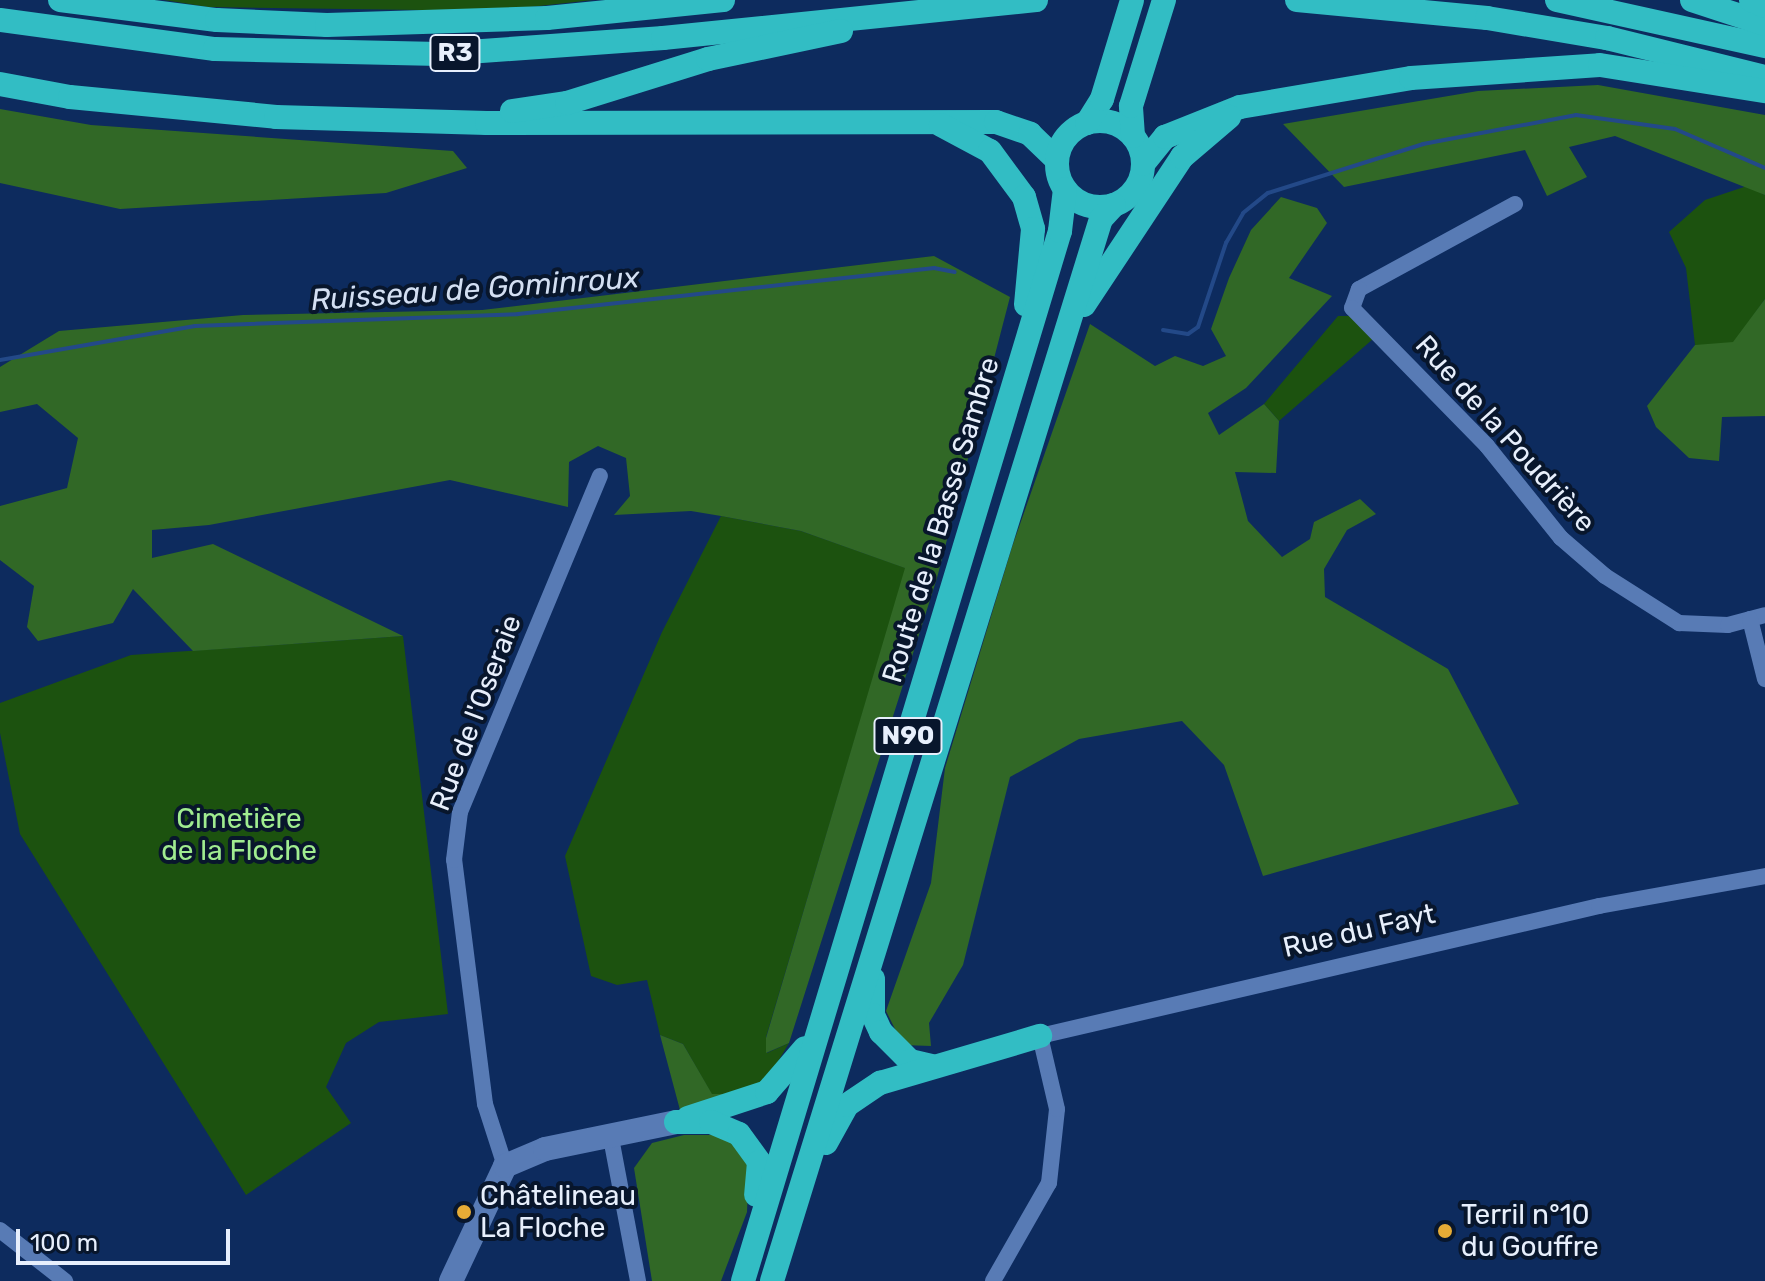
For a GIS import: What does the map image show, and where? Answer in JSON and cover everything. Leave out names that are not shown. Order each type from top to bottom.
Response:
[{"type":"highway","name":"R3","points":[[60,0],[217,20],[327,25],[547,18],[723,0]]},
{"type":"highway","name":"R3","points":[[0,20],[105,38],[328,55],[551,47],[1036,0]]},
{"type":"highway","points":[[1132,0],[1102,99],[1087,123],[1064,141],[1057,160],[1065,189],[1082,203],[1114,205],[1131,193],[1143,164],[1165,137],[1240,107],[1396,80],[1509,68],[1600,65],[1765,91]]},
{"type":"highway","points":[[1143,164],[1133,136],[1131,106],[1164,0]]},
{"type":"highway","points":[[1297,0],[1502,20],[1607,38],[1765,77]]},
{"type":"highway","points":[[1557,0],[1765,46]]},
{"type":"highway","points":[[1692,0],[1765,24]]},
{"type":"highway","points":[[1751,0],[1765,6]]},
{"type":"highway","points":[[438,121],[567,103],[708,59],[867,27],[910,10]]},
{"type":"highway","points":[[0,84],[220,113],[438,121],[996,122],[1017,128],[1057,160]]},
{"type":"highway","points":[[1063,341],[1109,262],[1182,157],[1240,107]]},
{"type":"highway","points":[[1087,123],[1107,121],[1133,136]]},
{"type":"highway","points":[[939,124],[990,151],[1024,197],[1033,229],[1026,340]]},
{"type":"highway","name":"Route de la Basse Sambre","points":[[746,1270],[1060,231],[1065,189]]},
{"type":"highway","name":"N90","points":[[772,1281],[1101,219],[1114,205]]},
{"type":"highway","name":"N90","points":[[872,956],[873,1015],[881,1032],[910,1061],[931,1066]]},
{"type":"highway","name":"N90","points":[[791,1222],[847,1105],[880,1083],[1040,1036]]},
{"type":"highway","name":"N90","points":[[676,1122],[767,1092],[796,1065],[802,1050],[814,1043]]},
{"type":"highway","name":"N90","points":[[676,1122],[724,1127],[755,1154],[760,1180],[746,1270]]},
{"type":"street","name":"Rue de la Poudrière","points":[[1515,204],[1359,289],[1352,308],[1487,446],[1561,538],[1605,576],[1679,623],[1728,625],[1757,617]]},
{"type":"street","name":"Rue de l'Oseraie","points":[[505,1166],[485,1104],[454,860],[460,812],[600,476]]},
{"type":"street","points":[[1757,617],[1765,679]]},
{"type":"street","name":"Rue du Fayt","points":[[1040,1036],[1693,886],[1765,876]]},
{"type":"street","points":[[993,1281],[1049,1183],[1057,1109],[1040,1036]]},
{"type":"street","points":[[451,1281],[505,1166],[545,1149],[611,1138],[676,1122]]},
{"type":"street","points":[[611,1138],[638,1281]]},
{"type":"street","points":[[0,1230],[65,1281]]},
{"type":"green space","points":[[164,0],[593,0],[494,11],[208,7]]},
{"type":"green space","points":[[1598,85],[1765,115],[1765,195],[1615,136],[1569,147],[1587,177],[1547,196],[1525,150],[1344,187],[1283,124],[1478,91]]},
{"type":"green space","points":[[0,109],[91,125],[453,151],[467,168],[386,193],[120,209],[0,183]]},
{"type":"green space","points":[[1747,186],[1765,195],[1765,299],[1732,346],[1695,345],[1686,268],[1669,232],[1705,200]]},
{"type":"green space","points":[[1281,197],[1317,208],[1327,223],[1289,278],[1332,296],[1246,388],[1208,413],[1219,435],[1264,404],[1279,421],[1276,473],[1235,472],[1248,521],[1282,557],[1310,539],[1314,522],[1360,499],[1376,514],[1347,530],[1324,569],[1325,597],[1448,669],[1519,804],[1263,876],[1224,765],[1182,721],[1079,739],[1010,777],[963,965],[929,1023],[931,1046],[903,1045],[886,1011],[931,883],[945,768],[1012,547],[1090,324],[1155,366],[1175,356],[1203,366],[1226,356],[1211,329],[1229,278],[1251,230]]},
{"type":"green space","points":[[934,256],[1010,297],[937,578],[789,1043],[766,1053],[766,1038],[905,568],[801,531],[721,516],[691,511],[614,515],[630,496],[626,458],[598,446],[569,462],[568,507],[450,480],[209,525],[152,530],[152,558],[213,544],[403,636],[193,651],[133,589],[113,623],[38,641],[27,627],[34,586],[0,560],[0,506],[67,488],[78,438],[37,404],[0,412],[0,367],[59,331],[243,315],[482,310]]},
{"type":"green space","points":[[1765,299],[1765,416],[1722,417],[1719,461],[1689,458],[1656,427],[1647,406],[1695,345],[1733,342]]},
{"type":"green space","points":[[1338,316],[1350,316],[1373,339],[1279,421],[1264,404]]},
{"type":"green space","points":[[721,516],[801,531],[906,568],[766,1037],[767,1053],[789,1043],[764,1085],[738,1094],[712,1095],[683,1044],[660,1035],[647,980],[617,985],[591,976],[565,856],[662,632]]},
{"type":"green space","name":"Cimetière de la Floche","points":[[403,636],[448,1014],[379,1022],[346,1043],[326,1087],[351,1123],[246,1195],[20,834],[0,733],[0,703],[131,655]]},
{"type":"green space","points":[[660,1035],[683,1044],[712,1094],[725,1094],[680,1110]]},
{"type":"green space","points":[[684,1135],[714,1135],[735,1142],[749,1166],[747,1212],[721,1281],[652,1281],[634,1168],[652,1143]]},
{"type":"waterway","name":"Ruisseau de Gominroux","points":[[1163,330],[1188,334],[1198,327],[1226,243],[1243,213],[1268,193],[1423,144],[1576,115],[1675,129],[1765,168]]},
{"type":"waterway","name":"Ruisseau de Gominroux","points":[[0,360],[195,326],[518,314],[934,268],[955,272]]},
{"type":"place","name":"Châtelineau La Floche","points":[[464,1212]]},
{"type":"place","name":"Terril n°10 du Gouffre","points":[[1445,1231]]}]
